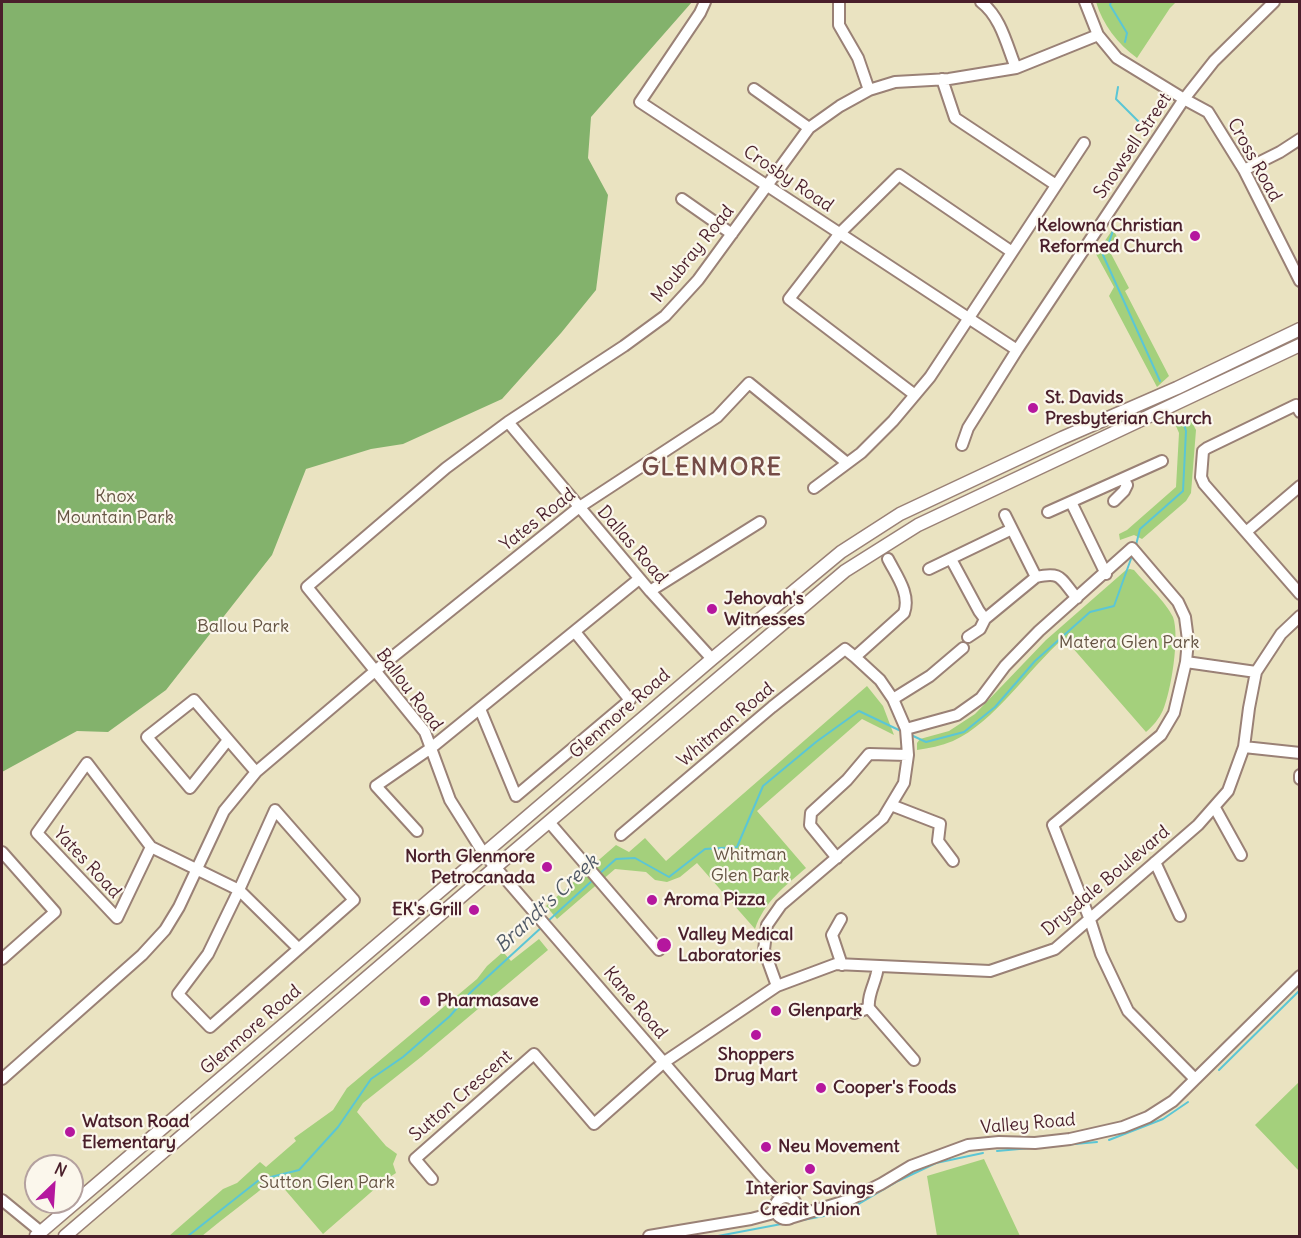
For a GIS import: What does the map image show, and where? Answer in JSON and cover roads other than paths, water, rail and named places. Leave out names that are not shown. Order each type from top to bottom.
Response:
[{"type":"main road","name":"Glenmore Road","points":[[39,1234],[712,659],[841,552],[900,514],[1062,438],[1177,388],[1299,329]]},
{"type":"main road","name":"Glenmore Road","points":[[65,1236],[845,571],[909,530],[1299,345]]},
{"type":"street","name":"Crosby Road","points":[[705,2],[700,13],[640,102],[768,184],[1017,350]]},
{"type":"street","points":[[839,2],[839,25],[858,58],[869,90]]},
{"type":"street","points":[[981,2],[988,7],[998,21],[1016,68]]},
{"type":"street","name":"Cross Road","points":[[1085,2],[1098,35],[1117,57],[1208,112],[1244,170],[1299,281]]},
{"type":"street","name":"Snowsell Street","points":[[962,445],[968,428],[1017,350],[1184,99],[1215,61],[1274,2]]},
{"type":"street","name":"Moubray Road","points":[[307,587],[446,468],[508,422],[624,346],[664,316],[698,280],[809,128],[840,106],[869,90],[895,82],[942,79],[1016,68],[1098,35]]},
{"type":"street","points":[[942,79],[955,117],[1056,186]]},
{"type":"street","points":[[754,89],[809,128]]},
{"type":"street","points":[[1244,170],[1280,152],[1299,139]]},
{"type":"street","points":[[814,488],[861,453],[893,421],[930,376],[1084,143]]},
{"type":"street","points":[[915,395],[789,299],[840,233],[899,175],[1012,252]]},
{"type":"street","points":[[682,199],[732,234]]},
{"type":"street","name":"Yates Road","points":[[2,1079],[142,955],[170,923],[224,811],[256,772],[375,671],[578,508],[717,417],[749,383],[847,463]]},
{"type":"street","points":[[1299,412],[1296,405],[1203,451],[1201,477],[1204,484],[1299,594]]},
{"type":"street","name":"Dallas Road","points":[[508,422],[639,579],[712,659]]},
{"type":"street","points":[[1048,512],[1162,461]]},
{"type":"street","points":[[1114,501],[1124,491],[1127,484],[1123,479]]},
{"type":"street","points":[[1246,532],[1299,486]]},
{"type":"street","points":[[1071,502],[1106,574]]},
{"type":"street","points":[[1005,515],[1036,577]]},
{"type":"street","points":[[650,591],[760,522]]},
{"type":"street","points":[[929,569],[1012,529]]},
{"type":"street","points":[[906,729],[957,715],[981,698],[1005,666],[1039,631],[1106,574],[1132,548],[1178,602],[1185,616],[1188,640],[1186,662],[1174,713],[1161,735],[1053,825],[1101,954],[1128,1011],[1195,1079]]},
{"type":"street","points":[[777,986],[764,950],[767,925],[781,905],[883,818],[904,783],[908,755],[906,729],[893,699],[880,680],[855,657],[904,613],[907,605],[906,595],[888,559]]},
{"type":"street","points":[[951,559],[985,619]]},
{"type":"street","points":[[968,637],[980,629],[985,619],[1036,577],[1052,574],[1060,578],[1077,598]]},
{"type":"street","points":[[417,831],[376,786],[431,748],[639,579]]},
{"type":"street","name":"Ballou Road","points":[[307,587],[425,732],[450,800],[484,854]]},
{"type":"street","name":"Drysdale Boulevard","points":[[594,1124],[663,1063],[777,986],[836,964],[990,970],[1055,949],[1198,825],[1228,791],[1244,747],[1256,672],[1281,634],[1299,616]]},
{"type":"street","points":[[480,709],[516,796],[630,700],[575,632]]},
{"type":"street","points":[[893,699],[930,676],[963,648]]},
{"type":"street","name":"Whitman Road","points":[[621,835],[844,649],[855,657]]},
{"type":"street","points":[[1186,662],[1256,672]]},
{"type":"street","points":[[228,740],[190,788],[147,737],[194,700],[256,772]]},
{"type":"street","points":[[1244,747],[1299,753]]},
{"type":"street","points":[[837,858],[810,825],[811,813],[847,780],[869,754],[908,755]]},
{"type":"street","name":"Yates Road","points":[[151,847],[117,918],[37,833],[87,763],[151,847],[197,869]]},
{"type":"street","points":[[891,805],[940,824],[938,841],[953,861]]},
{"type":"street","points":[[1215,808],[1241,855]]},
{"type":"street","points":[[275,810],[354,900],[210,1027],[178,994],[208,954],[239,890],[275,810]]},
{"type":"street","points":[[549,822],[659,950]]},
{"type":"street","points":[[2,852],[55,912],[2,959]]},
{"type":"street","name":"Kane Road","points":[[484,854],[760,1174],[777,1192],[790,1199]]},
{"type":"street","points":[[1155,862],[1180,916]]},
{"type":"street","points":[[197,869],[239,890],[298,948]]},
{"type":"street","points":[[842,919],[832,935],[842,965]]},
{"type":"street","points":[[878,966],[877,977],[868,1002],[869,1008],[914,1060]]},
{"type":"street","name":"Valley Road","points":[[751,1219],[787,1218],[822,1209],[881,1184],[911,1166],[968,1145],[999,1142],[1035,1143],[1070,1139],[1124,1127],[1148,1117],[1173,1101],[1299,976]]},
{"type":"street","points":[[854,1013],[869,1008]]},
{"type":"street","name":"Sutton Crescent","points":[[432,1179],[415,1159],[534,1054],[594,1124]]},
{"type":"street","name":"Kane Road","points":[[760,1174],[774,1197],[775,1207]]},
{"type":"street","name":"Valley Road","points":[[650,1236],[770,1214],[781,1198],[790,1199]]},
{"type":"street","points":[[790,1199],[801,1206],[822,1209]]},
{"type":"street","points":[[775,1207],[777,1215],[787,1218],[796,1210],[790,1199]]},
{"type":"street","points":[[2,1200],[39,1234]]},
{"type":"waterway","name":"Brandt's Creek","points":[[1111,2],[1110,5],[1127,33],[1125,42]]},
{"type":"waterway","name":"Brandt's Creek","points":[[1118,87],[1116,99],[1149,132]]},
{"type":"waterway","name":"Brandt's Creek","points":[[1107,248],[1114,228]]},
{"type":"waterway","name":"Brandt's Creek","points":[[1103,255],[1160,381]]},
{"type":"waterway","name":"Brandt's Creek","points":[[1136,545],[1140,529],[1183,491],[1186,431],[1182,418]]},
{"type":"waterway","name":"Brandt's Creek","points":[[911,735],[926,742],[964,732],[995,707],[1035,661],[1090,612],[1114,606],[1132,556]]},
{"type":"waterway","name":"Brandt's Creek","points":[[598,875],[616,859],[635,858],[669,877],[705,849],[737,847],[763,786],[816,742],[859,711],[903,732]]},
{"type":"waterway","name":"Brandt's Creek","points":[[547,922],[594,879]]},
{"type":"waterway","name":"Brandt's Creek","points":[[188,1236],[259,1180],[299,1170],[338,1127],[371,1079],[403,1057],[450,1016],[471,992],[543,926]]},
{"type":"waterway","name":"Brandt's Creek","points":[[1219,1070],[1300,990]]},
{"type":"waterway","name":"Brandt's Creek","points":[[1109,1140],[1163,1119],[1188,1102]]},
{"type":"waterway","name":"Brandt's Creek","points":[[997,1151],[1097,1142]]},
{"type":"waterway","name":"Brandt's Creek","points":[[718,1236],[845,1212],[898,1181],[936,1163],[983,1153]]},
{"type":"place","name":"Kelowna Christian Reformed Church","points":[[1195,236]]},
{"type":"place","name":"St. Davids Presbyterian Church","points":[[1033,408]]},
{"type":"place","name":"Jehovah's Witnesses","points":[[712,609]]},
{"type":"place","name":"North Glenmore Petrocanada","points":[[547,867]]},
{"type":"place","name":"Aroma Pizza","points":[[652,900]]},
{"type":"place","name":"EK's Grill","points":[[474,910]]},
{"type":"place","name":"Valley Medical Laboratories","points":[[664,945]]},
{"type":"place","name":"Pharmasave","points":[[425,1001]]},
{"type":"place","name":"Glenpark","points":[[776,1011]]},
{"type":"place","name":"Shoppers Drug Mart","points":[[756,1035]]},
{"type":"place","name":"Cooper's Foods","points":[[821,1088]]},
{"type":"place","name":"Watson Road Elementary","points":[[70,1132]]},
{"type":"place","name":"Neu Movement","points":[[766,1147]]},
{"type":"place","name":"Interior Savings Credit Union","points":[[810,1169]]},
{"type":"district","name":"GLENMORE","points":[[712,468]]},
{"type":"park label","name":"Knox Mountain Park","points":[[115,507]]},
{"type":"park label","name":"Ballou Park","points":[[243,627]]},
{"type":"park label","name":"Matera Glen Park","points":[[1129,643]]},
{"type":"park label","name":"Whitman Glen Park","points":[[750,865]]},
{"type":"park label","name":"Sutton Glen Park","points":[[327,1183]]}]
